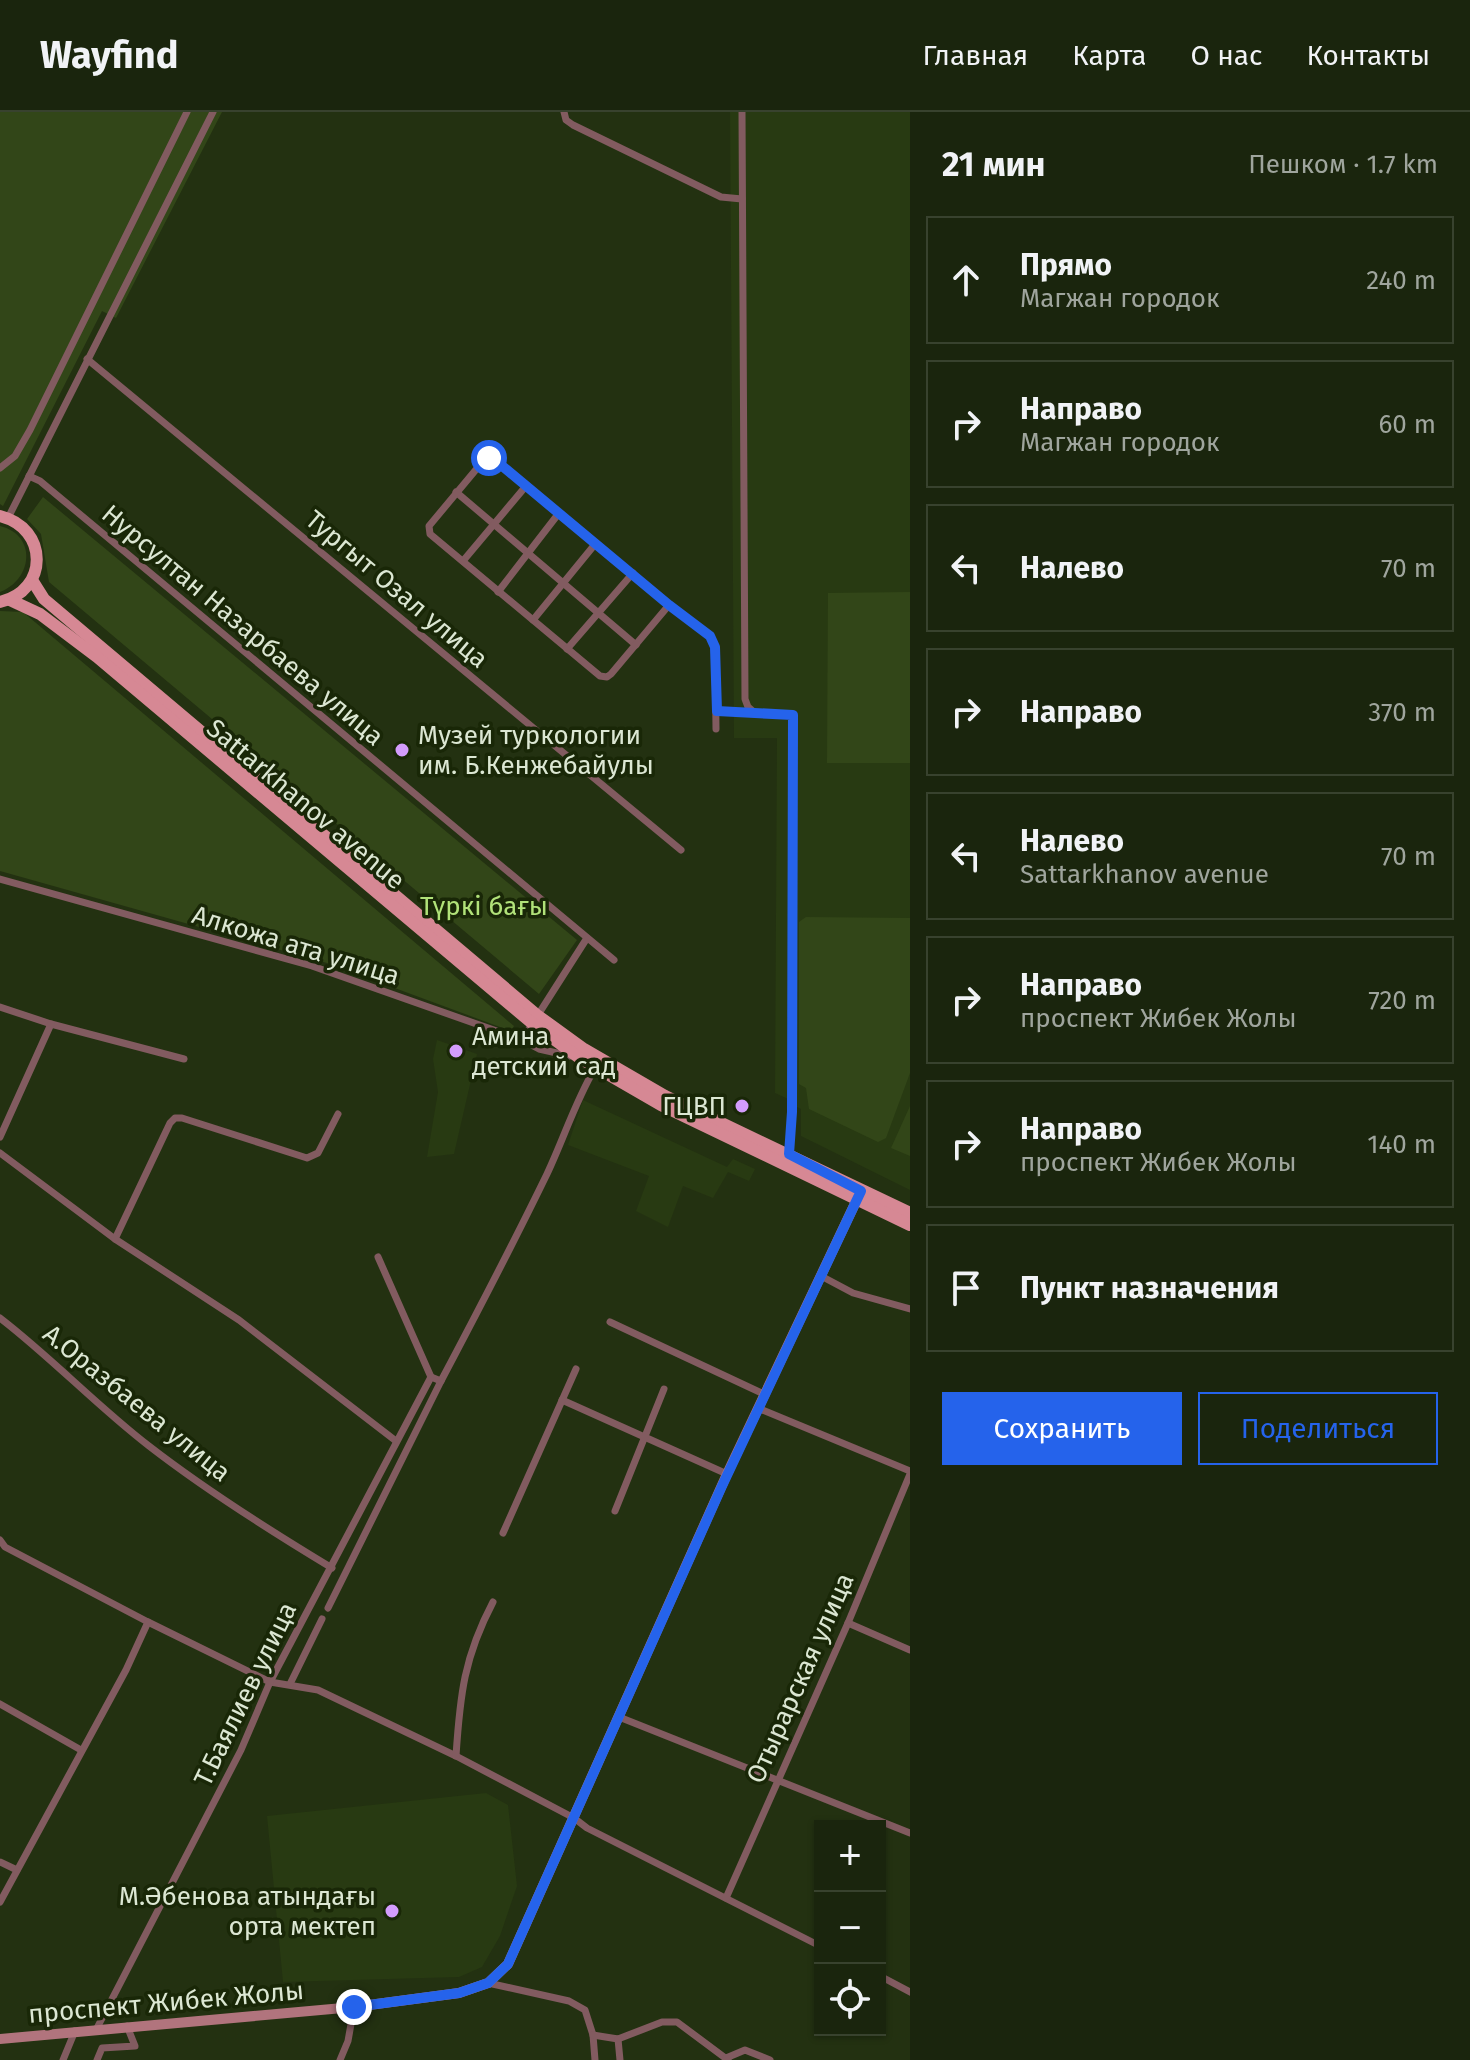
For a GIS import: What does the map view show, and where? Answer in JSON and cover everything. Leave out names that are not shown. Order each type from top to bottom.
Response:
[{"type":"main road","points":[[4,517],[21,526],[34,544],[36,566],[32,580],[22,592],[5,601]]},
{"type":"main road","name":"Sattarkhanov avenue","points":[[32,580],[44,599],[578,1057],[661,1105],[859,1196],[910,1213]]},
{"type":"main road","name":"Sattarkhanov avenue","points":[[5,601],[40,614],[97,657],[535,1019],[665,1096],[789,1154],[910,1225]]},
{"type":"main road","points":[[488,1983],[508,1964],[727,1474],[859,1196]]},
{"type":"main road","name":"проспект Жибек Жолы","points":[[0,2039],[354,2007],[459,1993],[488,1983]]},
{"type":"street","points":[[0,468],[15,456],[30,430],[187,112]]},
{"type":"street","points":[[4,517],[29,476],[213,112]]},
{"type":"street","points":[[564,112],[566,120],[600,138],[721,197],[742,199]]},
{"type":"street","points":[[742,112],[745,699],[756,714]]},
{"type":"street","name":"Тургыт Озал улица","points":[[87,359],[681,850]]},
{"type":"street","points":[[669,605],[607,677],[600,676],[428,530],[484,460],[495,460],[713,641],[716,729]]},
{"type":"street","name":"Нурсултан Назарбаева улица","points":[[29,476],[40,481],[614,960]]},
{"type":"street","points":[[463,561],[526,486]]},
{"type":"street","points":[[456,492],[636,645]]},
{"type":"street","points":[[498,592],[559,513]]},
{"type":"street","points":[[533,620],[596,543]]},
{"type":"street","points":[[567,649],[633,573]]},
{"type":"street","points":[[717,711],[793,715],[792,1112],[789,1154]]},
{"type":"street","name":"Алкожа ата улица","points":[[0,879],[312,966],[522,1040],[539,1049],[578,1057]]},
{"type":"street","points":[[522,1040],[587,938]]},
{"type":"street","points":[[0,1007],[51,1024],[184,1059]]},
{"type":"street","points":[[0,1137],[51,1024]]},
{"type":"street","name":"Т.Баялиев улица","points":[[328,1608],[441,1381],[511,1249],[553,1161],[579,1095],[595,1068]]},
{"type":"street","points":[[115,1239],[175,1118],[307,1158],[318,1153],[338,1114]]},
{"type":"street","points":[[0,1153],[115,1239],[239,1320],[396,1441]]},
{"type":"street","points":[[378,1257],[431,1377],[441,1381]]},
{"type":"street","points":[[821,1276],[853,1293],[910,1309]]},
{"type":"street","name":"А.Оразбаева улица","points":[[0,1318],[42,1351],[146,1444],[238,1511],[332,1568]]},
{"type":"street","points":[[610,1322],[766,1395]]},
{"type":"street","points":[[503,1533],[576,1369]]},
{"type":"street","name":"Т.Баялиев улица","points":[[97,2028],[241,1750],[270,1682],[431,1377]]},
{"type":"street","points":[[615,1511],[664,1389]]},
{"type":"street","points":[[562,1400],[727,1474]]},
{"type":"street","points":[[760,1409],[910,1472]]},
{"type":"street","name":"Отырарская улица","points":[[726,1898],[848,1623],[910,1472]]},
{"type":"street","points":[[0,1540],[5,1547],[270,1682],[318,1690],[456,1756],[574,1818],[587,1828],[814,1943]]},
{"type":"street","points":[[456,1756],[459,1705],[466,1664],[477,1632],[493,1602]]},
{"type":"street","name":"Т.Баялиев улица","points":[[290,1684],[322,1619]]},
{"type":"street","points":[[0,1902],[126,1670],[148,1622]]},
{"type":"street","points":[[848,1623],[910,1650]]},
{"type":"street","points":[[0,1704],[81,1750]]},
{"type":"street","points":[[619,1717],[910,1833]]},
{"type":"street","points":[[0,1862],[17,1870]]},
{"type":"street","points":[[886,1979],[910,1992]]},
{"type":"street","points":[[488,1983],[569,2001],[585,2010],[593,2035],[595,2060]]},
{"type":"street","points":[[340,2060],[348,2041],[354,2007]]},
{"type":"street","points":[[593,2035],[618,2039],[662,2022],[677,2022],[727,2059],[745,2050],[770,2060]]},
{"type":"street","points":[[97,2060],[102,2048],[135,2046],[127,2026]]},
{"type":"street","points":[[63,2060],[75,2031]]},
{"type":"street","points":[[618,2039],[620,2060]]},
{"type":"shaded area","points":[[730,112],[910,112],[910,1190],[801,1136],[801,1109],[797,1103],[775,1093],[777,738],[734,738]]},
{"type":"shaded area","points":[[437,1040],[477,1054],[454,1154],[427,1157],[438,1092],[433,1059]]},
{"type":"shaded area","points":[[583,1100],[727,1167],[733,1159],[755,1169],[749,1181],[728,1172],[713,1198],[683,1186],[668,1227],[636,1211],[649,1176],[568,1145]]},
{"type":"shaded area","name":"М.Әбенова атындағы орта мектеп","points":[[486,1793],[508,1805],[517,1886],[500,1936],[482,1967],[459,1977],[283,1982],[267,1816]]},
{"type":"green space","points":[[0,112],[222,112],[116,318],[102,311],[3,506],[0,504]]},
{"type":"green space","name":"Түркі бағы","points":[[43,497],[577,940],[539,994],[49,582],[41,534],[27,519]]},
{"type":"green space","points":[[0,526],[20,538],[26,558],[19,577],[0,592]]},
{"type":"green space","points":[[910,592],[910,763],[827,763],[828,593]]},
{"type":"green space","points":[[0,611],[23,612],[514,1026],[511,1031],[327,963],[0,871]]},
{"type":"green space","points":[[806,917],[910,918],[910,1073],[886,1138],[878,1142],[809,1109],[806,1088],[799,1084],[799,922]]},
{"type":"green space","points":[[910,1106],[910,1156],[891,1148]]},
{"type":"place","name":"Музей туркологии им. Б.Кенжебайулы","points":[[402,750]]},
{"type":"place","name":"Амина детский сад","points":[[456,1051]]},
{"type":"place","name":"ГЦВП","points":[[742,1106]]},
{"type":"place","name":"М.Әбенова атындағы орта мектеп","points":[[392,1911]]},
{"type":"route","points":[[354,2007],[459,1993],[488,1983],[508,1964],[722,1486],[861,1191],[789,1154],[792,1112],[793,715],[717,711],[715,647],[710,636],[489,458]]}]
